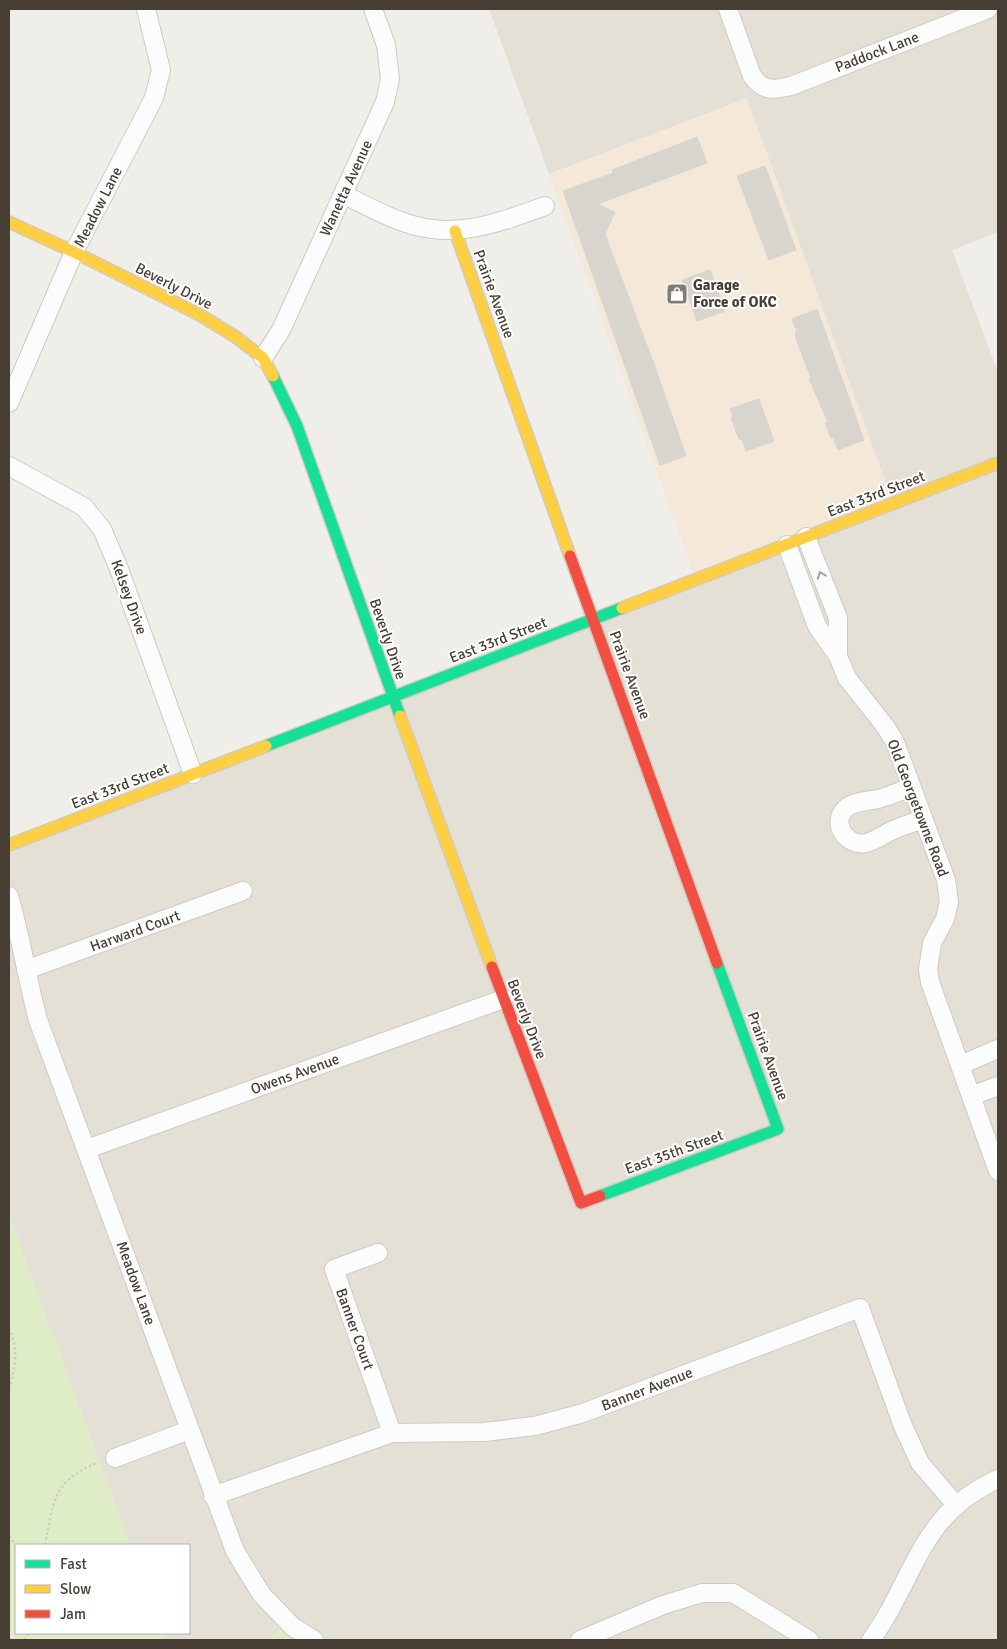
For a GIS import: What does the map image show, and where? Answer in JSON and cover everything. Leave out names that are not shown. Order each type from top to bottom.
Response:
[{"type":"street","name":"Meadow Lane","points":[[9,403],[74,252],[154,98],[162,70],[146,9]]},
{"type":"street","name":"Wanetta Avenue","points":[[263,358],[281,330],[386,102],[390,79],[386,45],[373,9]]},
{"type":"street","name":"Paddock Lane","points":[[728,9],[752,76],[764,88],[776,90],[791,86],[988,9]]},
{"type":"street","points":[[343,194],[406,223],[434,230],[455,231],[500,222],[545,206]]},
{"type":"street","name":"Beverly Drive","points":[[9,222],[200,315],[263,358],[297,426],[392,697],[503,999],[581,1203]]},
{"type":"street","name":"Prairie Avenue","points":[[455,231],[778,1129]]},
{"type":"street","name":"East 33rd Street","points":[[9,845],[998,463]]},
{"type":"street","name":"Kelsey Drive","points":[[9,466],[84,507],[102,529],[119,569],[193,774]]},
{"type":"street","name":"Old Georgetowne Road","points":[[806,537],[838,618],[838,656]]},
{"type":"street","name":"Old Georgetowne Road","points":[[787,545],[817,626],[838,656],[847,678],[885,726],[894,742],[946,880],[949,902],[945,919],[932,943],[929,976],[934,997],[998,1171]]},
{"type":"street","points":[[814,618],[834,610]]},
{"type":"street","points":[[911,787],[848,807],[839,818],[839,827],[844,836],[852,841],[866,843],[876,840],[890,831],[923,819]]},
{"type":"street","name":"Harward Court","points":[[26,970],[243,891]]},
{"type":"street","name":"Meadow Lane","points":[[9,896],[38,1020],[235,1551],[262,1595],[293,1628],[314,1640]]},
{"type":"street","name":"Owens Avenue","points":[[87,1148],[503,999]]},
{"type":"street","points":[[960,1064],[998,1049]]},
{"type":"street","points":[[971,1096],[998,1086]]},
{"type":"street","name":"East 35th Street","points":[[581,1203],[778,1129]]},
{"type":"street","name":"Banner Court","points":[[378,1253],[334,1269],[392,1433]]},
{"type":"street","name":"Banner Avenue","points":[[213,1496],[392,1433],[484,1432],[535,1426],[583,1413],[860,1308],[903,1426],[920,1463],[956,1505]]},
{"type":"street","points":[[115,1458],[189,1430]]},
{"type":"street","points":[[871,1640],[892,1606],[924,1543],[935,1527],[956,1505],[970,1494],[998,1479]]},
{"type":"street","points":[[580,1640],[662,1605],[702,1593],[733,1593],[809,1640]]},
{"type":"path","points":[[9,1328],[16,1351],[13,1376],[9,1389]]},
{"type":"path","points":[[45,1544],[56,1495],[70,1477],[96,1463]]},
{"type":"shaded area","points":[[489,9],[998,9],[998,232],[952,250],[998,372],[998,1640],[314,1640],[287,1622],[271,1640],[165,1640],[162,1634],[190,1634],[190,1544],[130,1544],[9,1216],[9,845],[696,580],[747,99],[549,174]]},
{"type":"shaded area","points":[[747,98],[893,503],[696,580],[549,174]]},
{"type":"green space","points":[[9,1216],[130,1544],[15,1544],[15,1634],[162,1634],[165,1640],[9,1640]]},
{"type":"green space","points":[[287,1622],[314,1640],[272,1640]]},
{"type":"building","points":[[697,137],[707,163],[598,204],[615,212],[605,234],[686,456],[660,465],[563,191],[613,173],[612,170]]},
{"type":"building","points":[[765,166],[796,250],[769,260],[737,176]]},
{"type":"building","points":[[710,270],[725,311],[697,321],[682,280]]},
{"type":"building","points":[[817,309],[864,440],[838,450],[833,437],[831,438],[825,423],[828,422],[809,379],[811,378],[796,339],[795,332],[797,331],[792,319]]},
{"type":"building","points":[[759,399],[774,441],[746,451],[742,440],[740,440],[737,434],[730,409]]},
{"type":"traffic: fast","points":[[273,376],[297,426],[400,716]]},
{"type":"traffic: fast","points":[[266,746],[622,608]]},
{"type":"traffic: fast","points":[[600,1196],[778,1129],[717,963]]},
{"type":"traffic: slow","points":[[9,222],[200,315],[236,337],[263,358],[273,376]]},
{"type":"traffic: slow","points":[[455,231],[570,556]]},
{"type":"traffic: slow","points":[[622,608],[998,463]]},
{"type":"traffic: slow","points":[[400,716],[492,967]]},
{"type":"traffic: slow","points":[[9,845],[266,746]]},
{"type":"traffic: jam","points":[[570,556],[717,963]]},
{"type":"traffic: jam","points":[[492,967],[581,1203],[600,1196]]},
{"type":"place","name":"Garage Force of OKC","points":[[677,294]]}]
